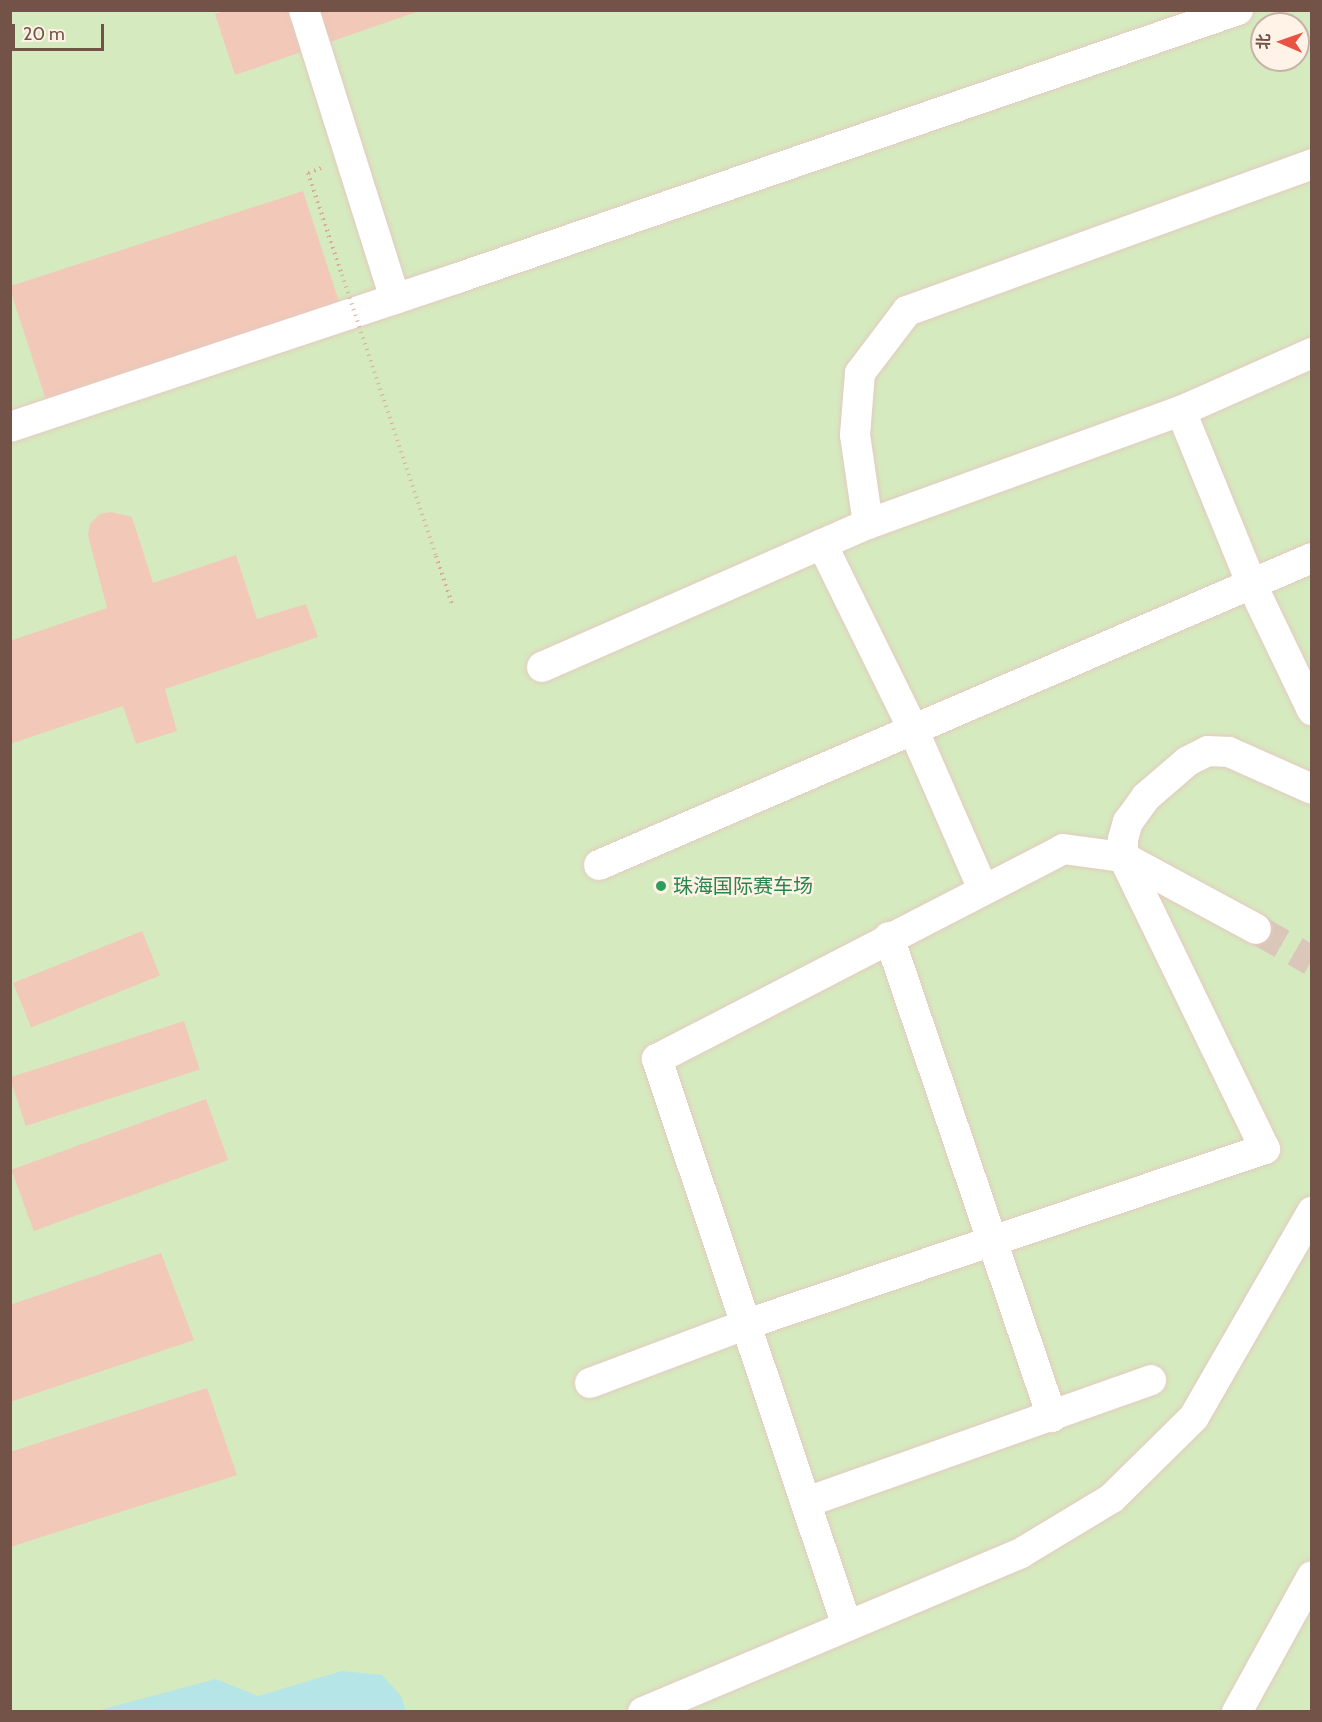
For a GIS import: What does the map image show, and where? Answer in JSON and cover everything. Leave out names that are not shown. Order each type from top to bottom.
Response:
[{"type":"lane","points":[[304,10],[395,299]]},
{"type":"lane","points":[[10,427],[395,299],[1238,10]]},
{"type":"lane","points":[[868,524],[855,435],[860,373],[907,311],[1311,164]]},
{"type":"lane","points":[[542,667],[868,524],[1181,411],[1311,353]]},
{"type":"lane","points":[[1181,411],[1252,585],[1311,710]]},
{"type":"lane","points":[[822,544],[913,729],[982,889]]},
{"type":"lane","points":[[599,865],[1311,558]]},
{"type":"lane","points":[[590,1383],[744,1325],[1265,1149],[1123,857],[1128,822],[1146,797],[1188,761],[1208,751],[1229,752],[1311,789]]},
{"type":"lane","points":[[846,1623],[807,1502],[744,1325],[657,1059],[1063,849],[1123,857],[1256,929]]},
{"type":"lane","points":[[889,937],[1052,1417]]},
{"type":"lane","points":[[643,1712],[846,1623],[1021,1553],[1112,1498],[1194,1417],[1311,1212]]},
{"type":"lane","points":[[807,1502],[1151,1380]]},
{"type":"lane","points":[[1237,1712],[1311,1576]]},
{"type":"path","points":[[350,158],[308,173],[452,604]]},
{"type":"green space","name":"珠海国际赛车场","points":[[254,10],[1311,11],[1311,1711],[11,1712],[11,11],[218,11],[221,20]]},
{"type":"water","points":[[342,1671],[382,1675],[401,1696],[406,1711],[96,1711],[216,1679],[258,1696]]},
{"type":"building","points":[[226,10],[419,11],[235,75],[215,14]]},
{"type":"building","points":[[303,191],[341,307],[47,403],[10,286]]},
{"type":"building","points":[[111,512],[132,517],[153,583],[236,555],[257,619],[306,604],[318,637],[165,689],[177,731],[136,744],[123,706],[10,744],[10,641],[107,608],[88,535],[90,524],[100,514]]},
{"type":"building","points":[[142,931],[160,976],[31,1028],[13,983]]},
{"type":"building","points":[[184,1021],[200,1070],[26,1126],[10,1078]]},
{"type":"building","points":[[206,1099],[228,1160],[34,1231],[11,1170]]},
{"type":"building","points":[[161,1253],[194,1340],[10,1402],[10,1305]]},
{"type":"building","points":[[207,1388],[237,1475],[10,1547],[10,1452]]},
{"type":"tunnel","points":[[1256,929],[1312,961]]},
{"type":"place","name":"珠海国际赛车场","points":[[661,886]]}]
